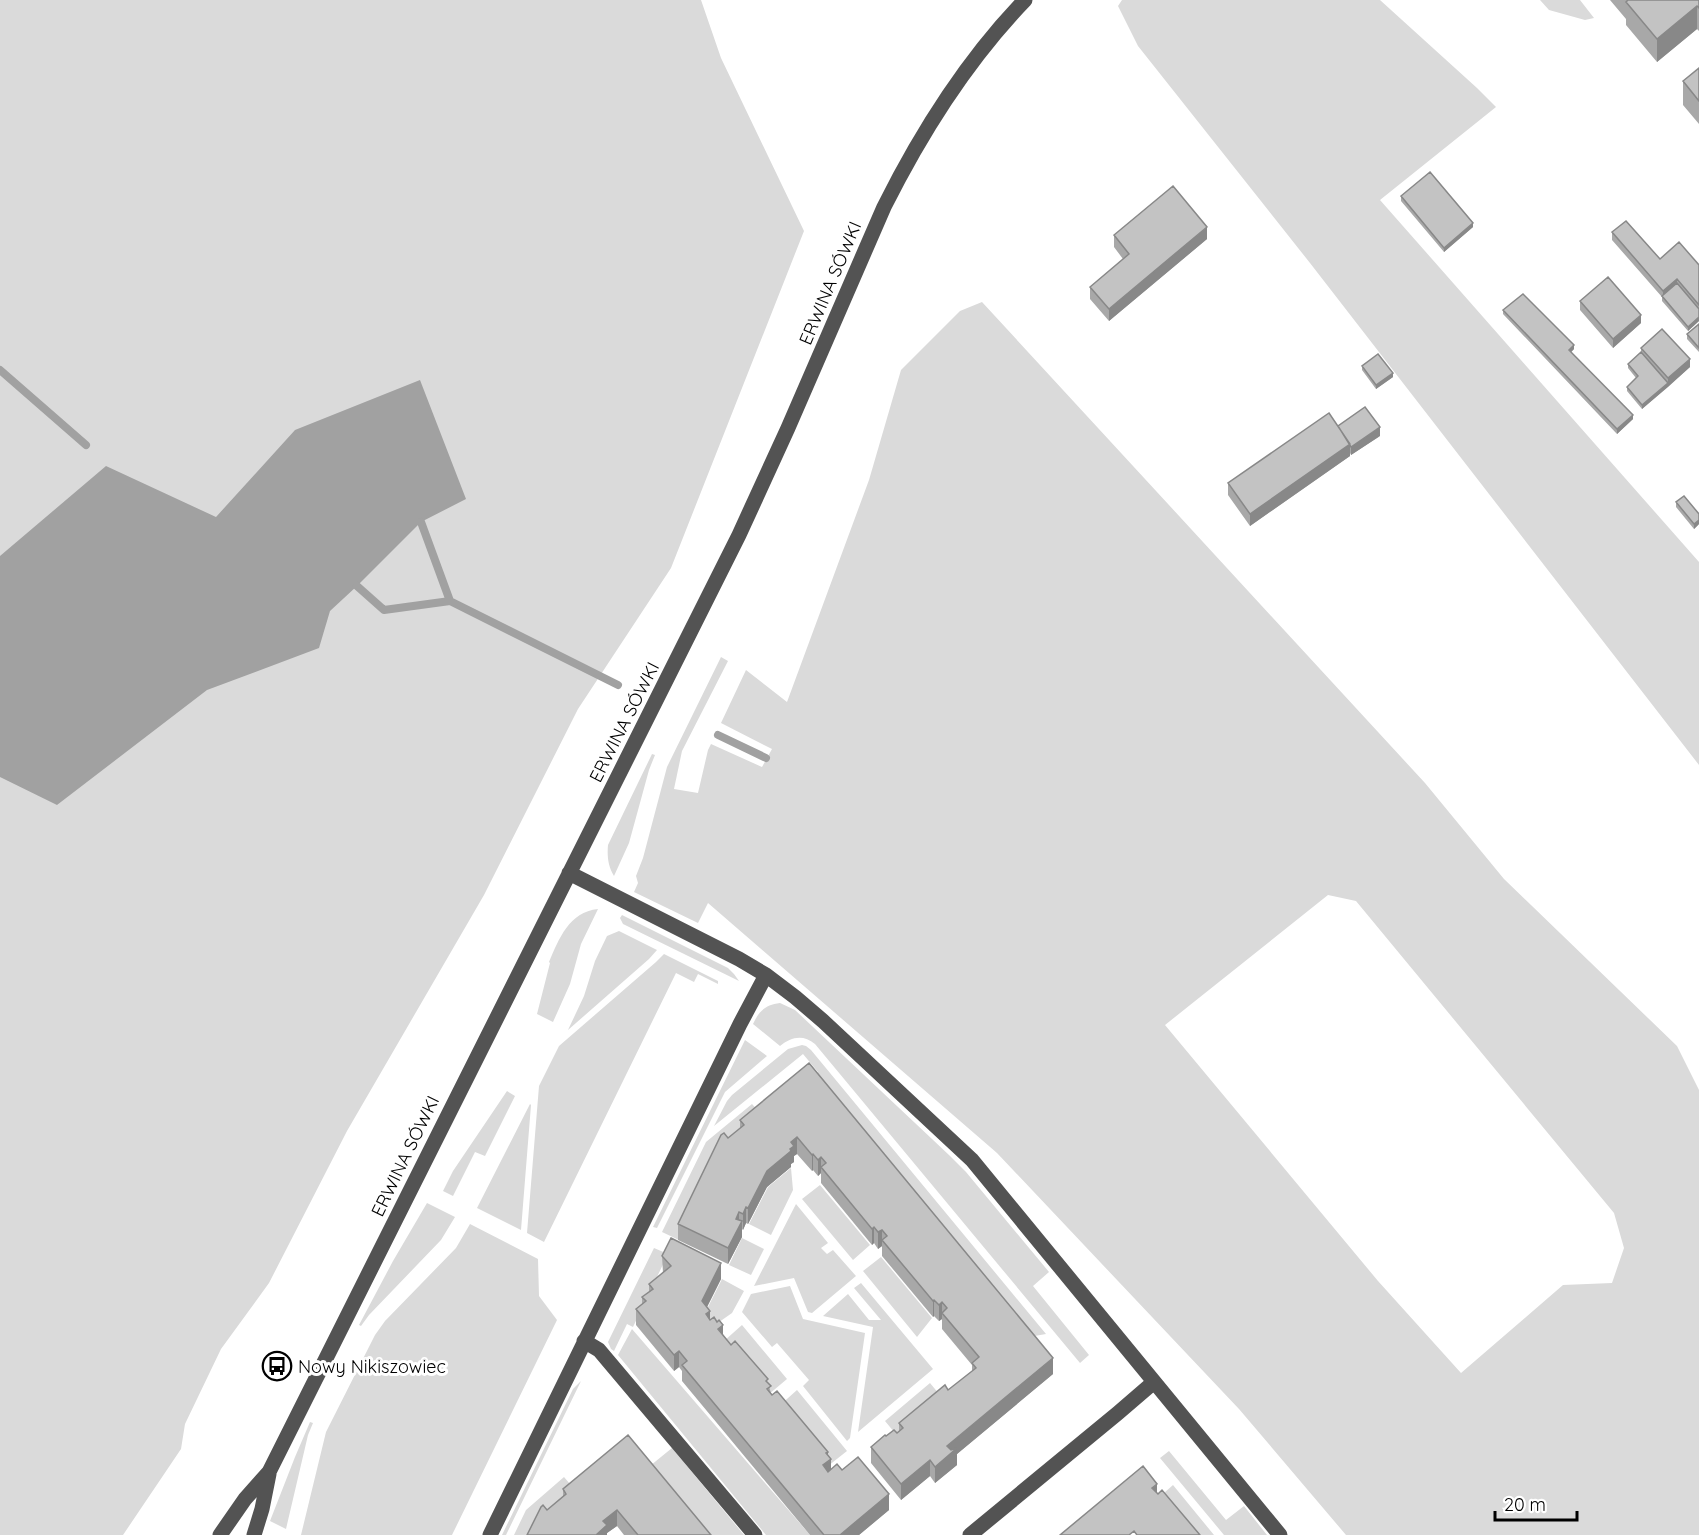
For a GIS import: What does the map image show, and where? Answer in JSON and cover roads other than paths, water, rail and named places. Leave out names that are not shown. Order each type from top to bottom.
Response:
[{"type":"street","name":"ERWINA SÓWKI","points":[[220,1535],[245,1499],[269,1472],[675,664],[780,447],[899,176],[947,96],[995,32],[1025,0]]},
{"type":"street","points":[[569,873],[726,952],[766,975],[823,1021],[972,1160],[1280,1535]]},
{"type":"street","points":[[490,1535],[766,975]]},
{"type":"street","points":[[584,1341],[599,1350],[755,1535]]},
{"type":"street","points":[[970,1535],[1154,1382]]},
{"type":"street","name":"ERWINA SÓWKI","points":[[254,1535],[269,1472]]},
{"type":"waterway","points":[[0,370],[86,445]]},
{"type":"waterway","points":[[421,522],[450,601]]},
{"type":"waterway","points":[[357,586],[384,610],[450,601],[618,685]]},
{"type":"waterway","points":[[718,735],[766,758]]},
{"type":"place","name":"Nowy Nikiszowiec","points":[[277,1366]]}]
